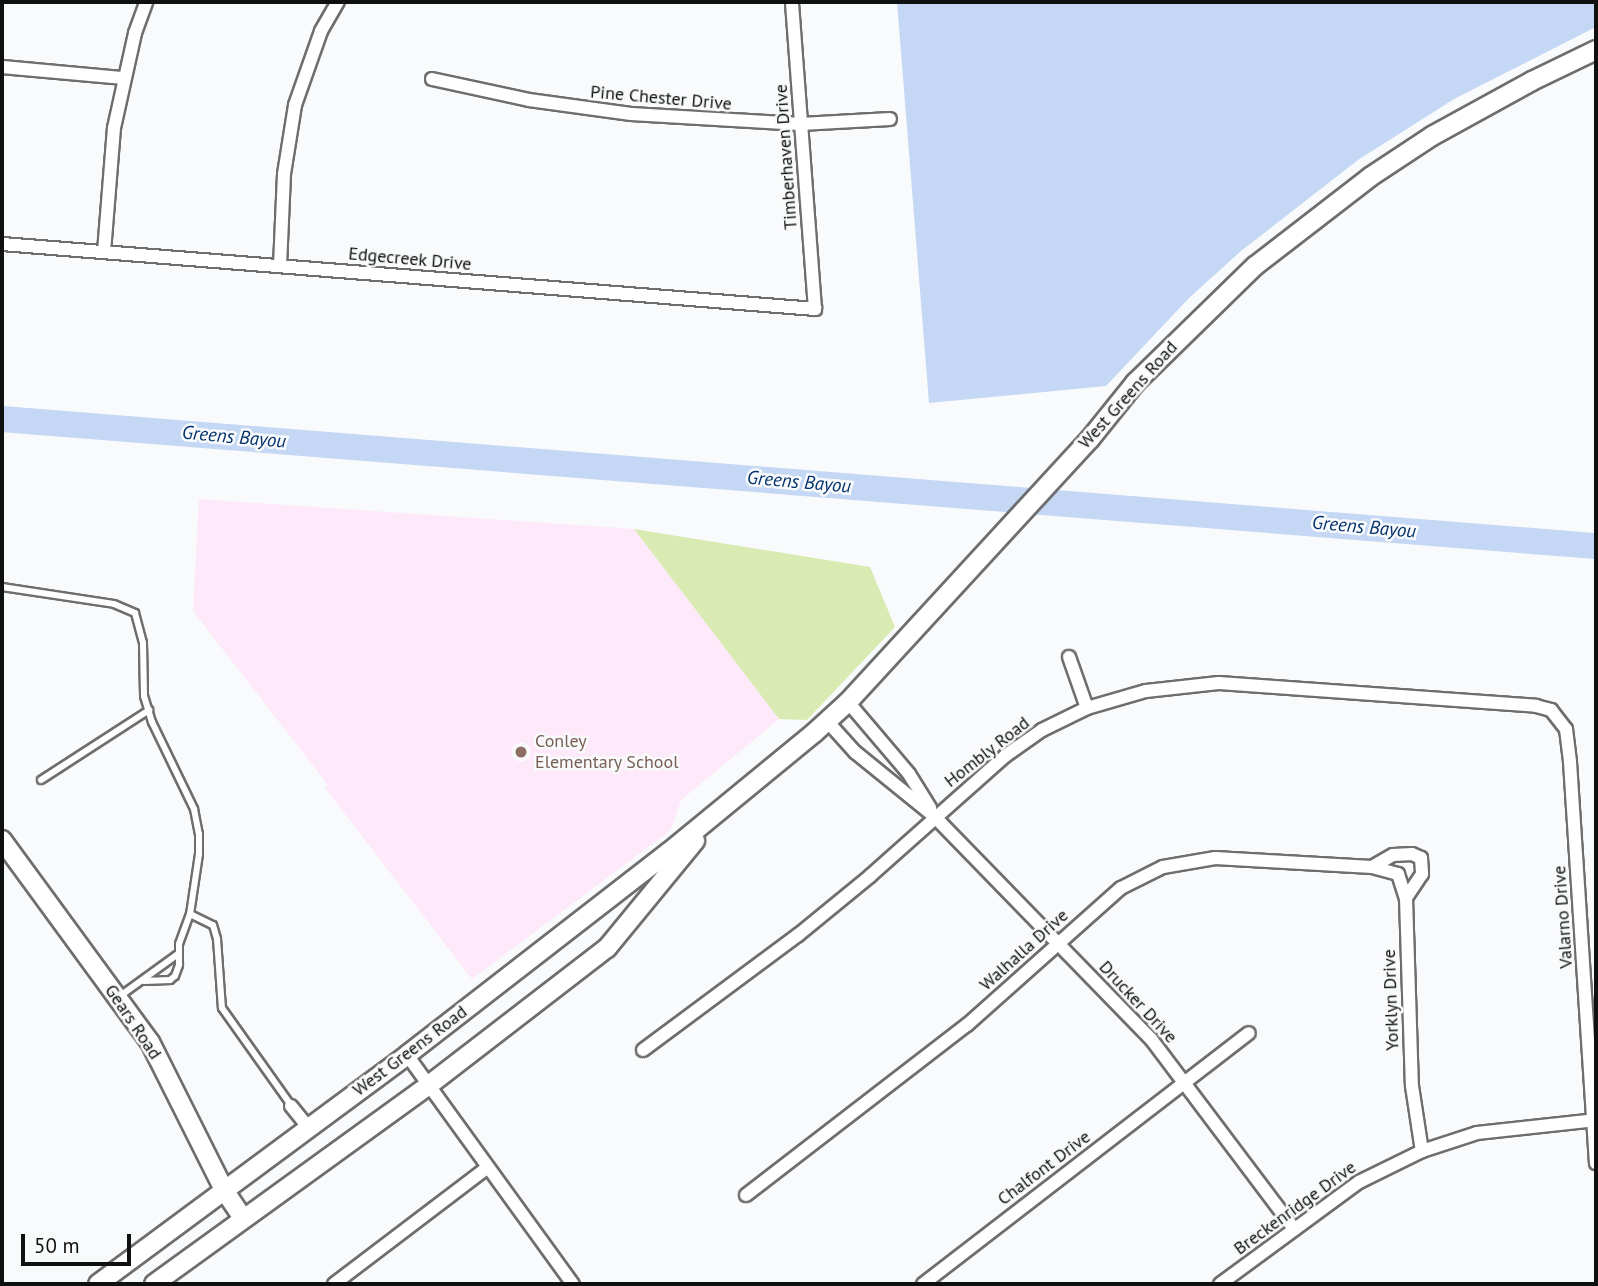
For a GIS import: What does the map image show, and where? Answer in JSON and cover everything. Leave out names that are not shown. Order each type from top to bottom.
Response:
[{"type":"main road","name":"West Greens Road","points":[[98,1284],[407,1055],[718,812],[827,721],[848,702],[1090,439],[1135,383],[1203,313],[1310,221],[1432,136],[1532,81],[1596,50]]},
{"type":"main road","name":"West Greens Road","points":[[154,1284],[242,1217],[429,1085],[607,948],[718,812]]},
{"type":"main road","name":"Gears Road","points":[[2,840],[118,998],[163,1066],[224,1190],[242,1217]]},
{"type":"street","points":[[104,252],[111,150],[124,78],[146,2]]},
{"type":"street","points":[[280,266],[284,174],[295,105],[321,31],[338,2]]},
{"type":"street","name":"Timberhaven Drive","points":[[792,2],[815,309]]},
{"type":"street","points":[[2,66],[124,78]]},
{"type":"street","name":"Pine Chester Drive","points":[[432,79],[579,109],[747,123],[802,124],[890,119]]},
{"type":"street","name":"Edgecreek Drive","points":[[2,244],[815,309]]},
{"type":"street","points":[[1069,657],[1087,708]]},
{"type":"street","name":"Hombly Road","points":[[643,1050],[798,935],[1023,742],[1087,708],[1146,691],[1210,683],[1516,704]]},
{"type":"street","name":"Drucker Drive","points":[[848,702],[909,774],[935,817]]},
{"type":"street","name":"Valarno Drive","points":[[1516,704],[1551,710],[1566,729],[1596,1163]]},
{"type":"street","name":"Drucker Drive","points":[[827,721],[855,752],[935,817],[1151,1039],[1187,1083],[1294,1229]]},
{"type":"street","points":[[1372,867],[1393,855],[1412,854],[1421,858],[1422,874],[1406,898]]},
{"type":"street","name":"Walhalla Drive","points":[[746,1195],[903,1077],[967,1025],[1121,888],[1142,876],[1187,860],[1215,858],[1372,867]]},
{"type":"street","points":[[1372,867],[1398,874],[1406,898]]},
{"type":"street","name":"Yorklyn Drive","points":[[1406,898],[1412,1086],[1422,1151]]},
{"type":"street","name":"Chalfont Drive","points":[[923,1284],[1249,1033]]},
{"type":"street","points":[[407,1055],[573,1284]]},
{"type":"street","points":[[291,1106],[309,1128]]},
{"type":"street","name":"Breckenridge Drive","points":[[1220,1284],[1359,1182],[1422,1151],[1477,1133],[1595,1120]]},
{"type":"street","points":[[334,1284],[488,1167]]},
{"type":"lane","points":[[2,587],[114,604],[135,613],[141,626],[141,667],[149,710],[194,809],[200,854],[190,914],[178,954],[179,965],[175,976],[170,980],[144,981]]},
{"type":"lane","points":[[41,780],[149,710]]},
{"type":"lane","points":[[190,914],[213,925],[217,939],[222,1008],[291,1106]]},
{"type":"lane","points":[[118,998],[178,954]]},
{"type":"shaded area","name":"Conley Elementary School","points":[[199,499],[634,529],[779,719],[681,800],[671,830],[472,979],[325,788],[328,785],[193,611]]},
{"type":"green space","points":[[634,529],[870,567],[895,627],[807,720],[779,719]]},
{"type":"water","points":[[897,2],[1596,2],[1596,27],[1454,99],[1358,160],[1241,251],[1189,298],[1106,386],[929,403]]},
{"type":"waterway","name":"Greens Bayou","points":[[2,419],[1596,546]]},
{"type":"place","name":"Conley Elementary School","points":[[521,752]]}]
